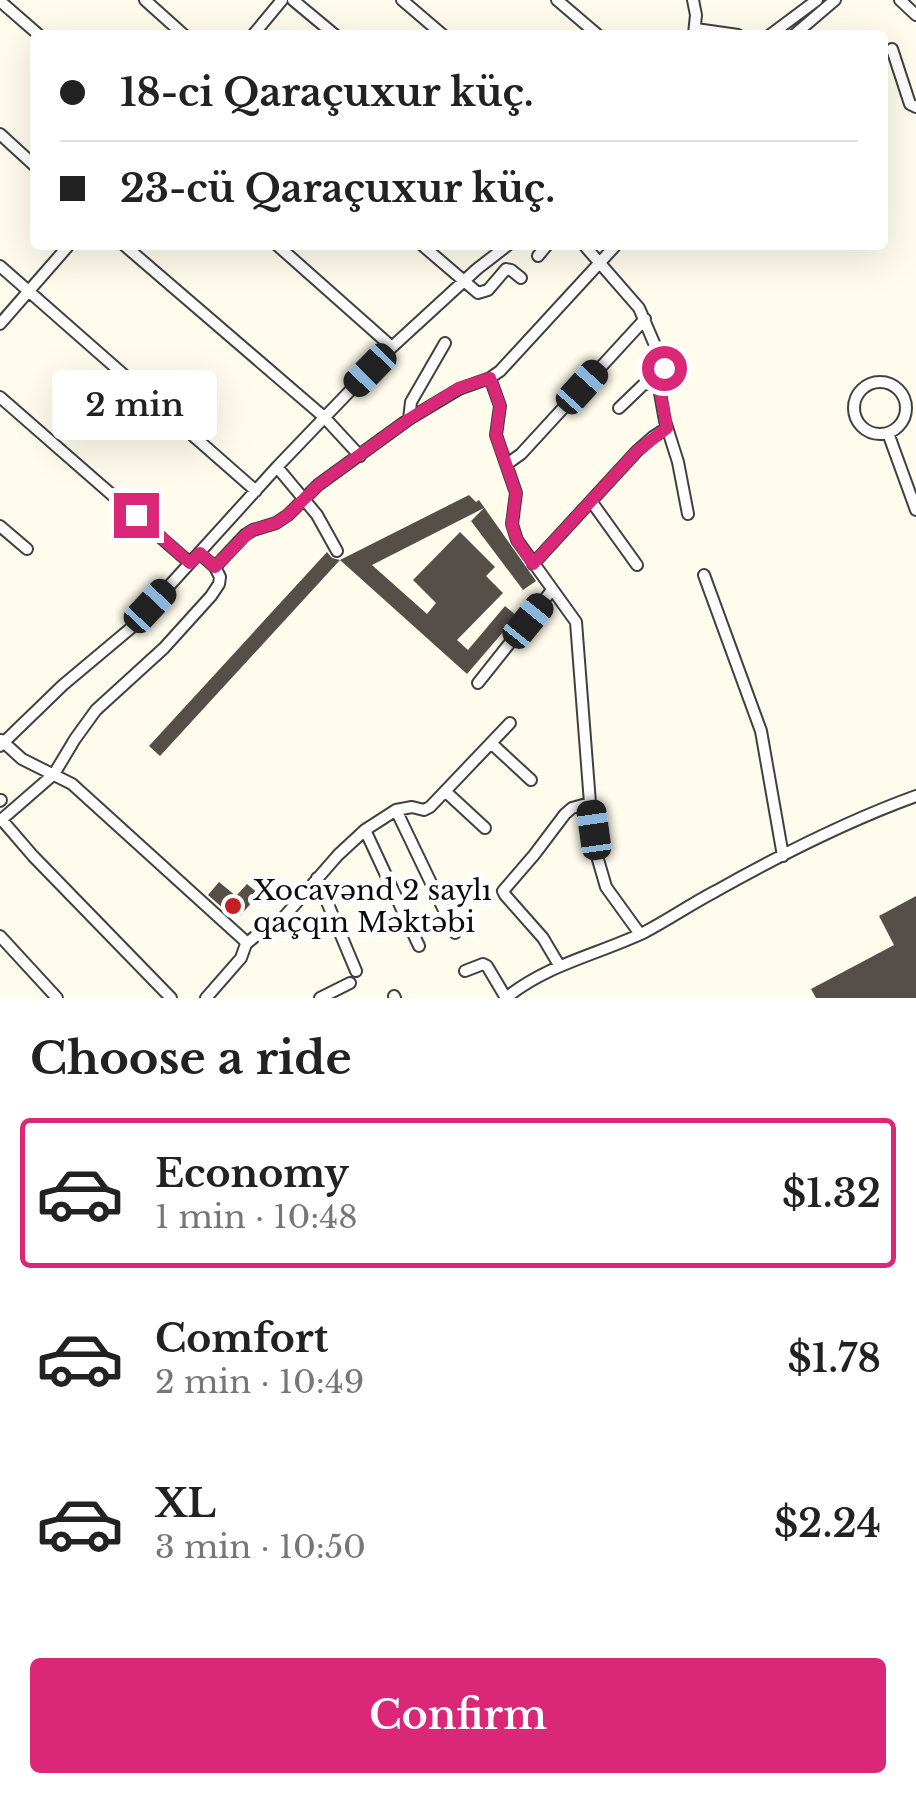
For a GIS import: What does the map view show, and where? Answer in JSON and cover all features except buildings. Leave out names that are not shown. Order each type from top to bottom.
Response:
[{"type":"street","points":[[146,0],[179,30]]},
{"type":"street","points":[[257,30],[282,0]]},
{"type":"street","points":[[293,0],[329,30]]},
{"type":"street","points":[[402,0],[436,30]]},
{"type":"street","points":[[558,0],[592,30]]},
{"type":"street","points":[[692,0],[695,30]]},
{"type":"street","points":[[777,30],[816,0]]},
{"type":"street","points":[[800,30],[835,0]]},
{"type":"street","points":[[900,0],[916,16]]},
{"type":"street","points":[[0,1],[32,30]]},
{"type":"street","points":[[892,49],[910,104],[916,107]]},
{"type":"street","points":[[0,134],[30,161]]},
{"type":"street","points":[[0,324],[65,250]]},
{"type":"street","points":[[130,250],[324,417],[360,456]]},
{"type":"street","points":[[283,250],[392,347]]},
{"type":"street","points":[[428,250],[478,293],[488,290],[506,270],[521,278]]},
{"type":"street","points":[[246,944],[72,784],[22,760],[1,743],[131,628],[392,347],[502,250]]},
{"type":"street","points":[[538,256],[543,250]]},
{"type":"street","points":[[588,250],[626,290],[645,319],[664,364],[660,393],[688,514]]},
{"type":"street","points":[[215,567],[246,535],[276,523],[318,485],[409,419],[459,388],[490,378],[510,362],[611,250]]},
{"type":"street","points":[[0,266],[256,490]]},
{"type":"street","points":[[507,464],[521,454],[645,319]]},
{"type":"street","points":[[409,419],[410,402],[445,344]]},
{"type":"street","points":[[490,378],[500,406],[496,435],[516,500],[512,524],[517,540],[576,622],[597,856],[606,887],[640,934]]},
{"type":"street","points":[[620,408],[644,385],[660,380]]},
{"type":"street","points":[[874,382],[889,383],[904,398],[904,420],[888,434],[872,433],[855,416],[855,399],[874,382]]},
{"type":"street","points":[[0,396],[190,563]]},
{"type":"street","points":[[533,564],[646,442],[667,428]]},
{"type":"street","points":[[888,434],[916,510]]},
{"type":"street","points":[[278,467],[318,514],[337,552]]},
{"type":"street","points":[[591,501],[637,565]]},
{"type":"street","points":[[0,526],[26,550]]},
{"type":"street","points":[[171,998],[1,821],[54,774],[96,710],[164,648],[211,596],[220,577],[200,553]]},
{"type":"street","points":[[704,575],[761,730],[783,856]]},
{"type":"street","points":[[478,683],[552,590]]},
{"type":"street","points":[[206,998],[241,958],[246,944],[284,917],[345,847],[396,810],[412,806],[424,810],[510,723]]},
{"type":"street","points":[[491,743],[531,780]]},
{"type":"street","points":[[446,790],[485,828]]},
{"type":"street","points":[[465,971],[487,966],[506,998],[558,966],[640,934],[812,839],[916,796]]},
{"type":"street","points":[[558,966],[543,938],[503,891],[565,814],[590,803]]},
{"type":"street","points":[[396,810],[455,933]]},
{"type":"street","points":[[365,830],[418,946]]},
{"type":"street","points":[[318,878],[356,971]]},
{"type":"street","points":[[0,936],[57,998]]},
{"type":"street","points":[[320,998],[350,983]]},
{"type":"place","name":"Xocavənd 2 saylı qaçqın Məktəbi","points":[[233,906]]},
{"type":"route","points":[[136,515],[190,563],[200,553],[215,567],[246,535],[288,515],[318,485],[409,419],[459,388],[490,378],[500,406],[496,435],[516,493],[512,524],[517,540],[533,564],[637,451],[667,428],[659,386],[664,368]]}]
